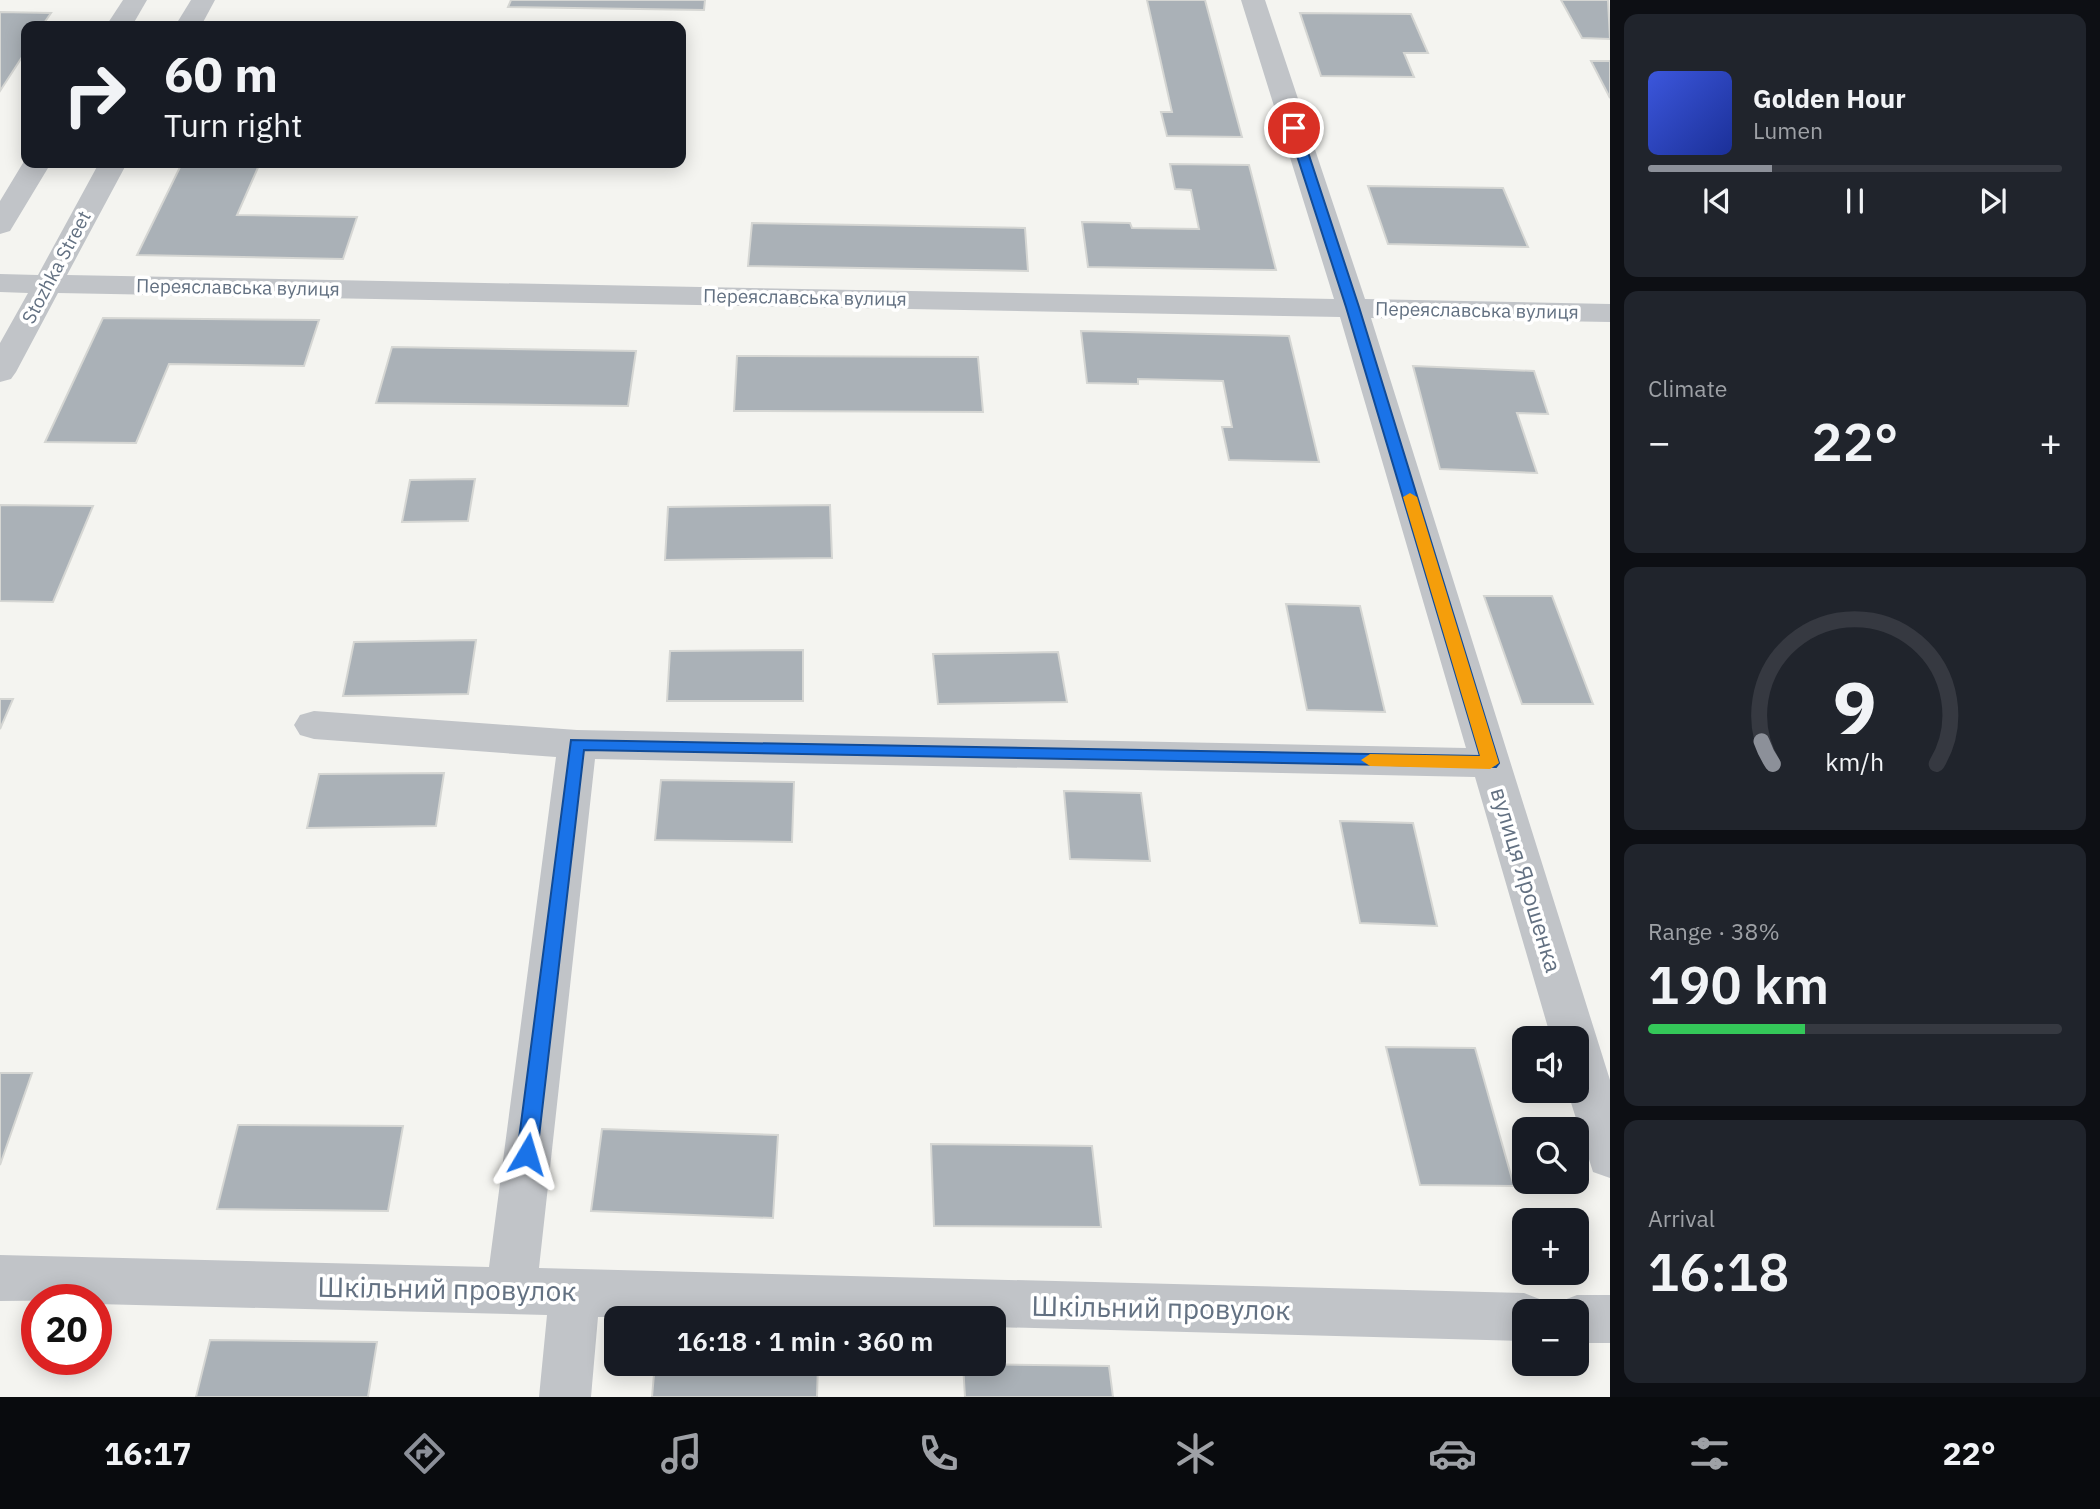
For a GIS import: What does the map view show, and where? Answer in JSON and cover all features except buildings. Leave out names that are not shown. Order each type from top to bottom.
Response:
[{"type":"street","points":[[122,21],[135,0]]},
{"type":"street","points":[[191,21],[203,0]]},
{"type":"street","name":"вулиця Ярошенка","points":[[1253,0],[1352,307],[1570,1026]]},
{"type":"street","points":[[0,225],[34,168]]},
{"type":"street","name":"Stozhka Street","points":[[0,372],[45,284],[110,168]]},
{"type":"street","name":"Переяславська вулиця","points":[[0,283],[1610,313]]},
{"type":"street","points":[[314,725],[577,744],[1490,763]]},
{"type":"street","points":[[511,1291],[577,744]]},
{"type":"street","points":[[1589,1087],[1610,1157]]},
{"type":"street","name":"Шкільний провулок","points":[[0,1278],[1512,1317]]},
{"type":"street","points":[[565,1397],[575,1293]]},
{"type":"street","points":[[1589,1318],[1610,1319]]},
{"type":"slow traffic","points":[[1370,760],[1490,763],[1410,497]]},
{"type":"route","points":[[527,1154],[577,744],[1490,763],[1352,307],[1294,128]]}]
